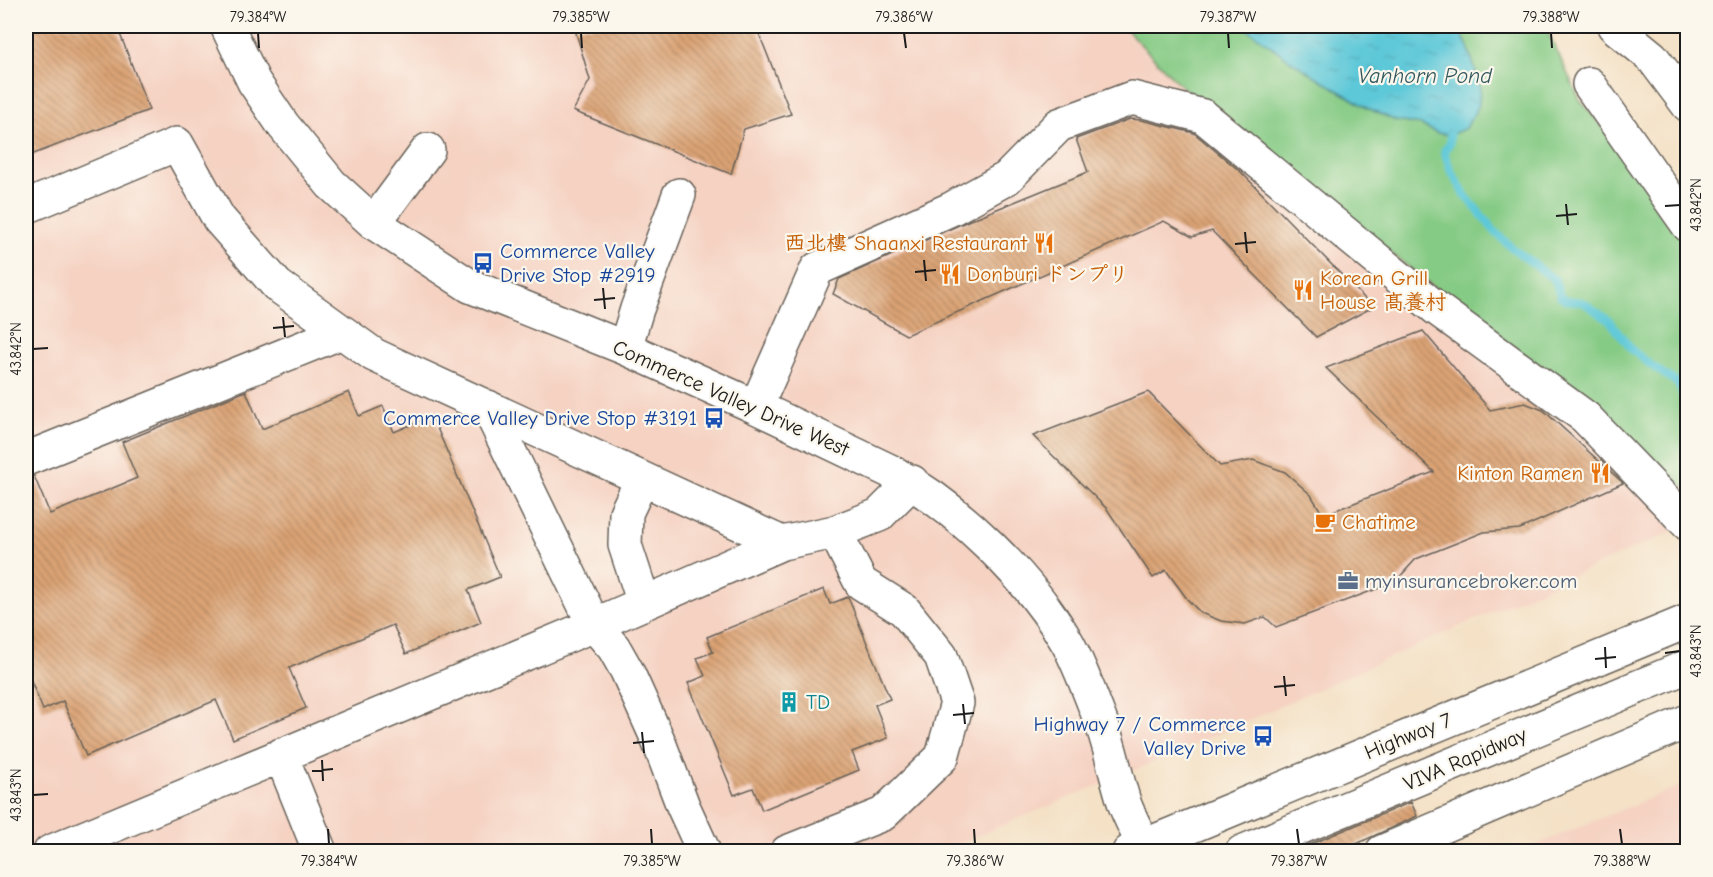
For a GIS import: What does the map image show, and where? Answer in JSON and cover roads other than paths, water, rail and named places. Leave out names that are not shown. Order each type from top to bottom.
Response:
[{"type":"street","name":"Commerce Valley Drive West","points":[[227,26],[254,82],[283,125],[331,184],[374,224],[470,286],[625,348],[756,407],[912,482],[964,520],[1036,599],[1067,643],[1101,723],[1139,850]]},
{"type":"street","points":[[1614,26],[1652,57],[1688,105]]},
{"type":"street","points":[[1589,84],[1688,225]]},
{"type":"street","points":[[756,407],[817,269],[951,209],[1007,178],[1059,125],[1132,98],[1203,116],[1437,309],[1585,417],[1688,524]]},
{"type":"street","points":[[26,207],[177,144],[219,219],[277,285],[374,355],[782,543]]},
{"type":"street","points":[[374,224],[428,150]]},
{"type":"street","points":[[625,348],[679,195]]},
{"type":"street","points":[[26,459],[342,332]]},
{"type":"street","points":[[488,407],[594,625],[614,648],[627,671],[704,852]]},
{"type":"street","points":[[642,479],[626,513],[625,544],[644,603]]},
{"type":"street","points":[[50,852],[109,840],[281,755],[594,625],[782,543],[835,531],[879,515],[912,482]]},
{"type":"street","points":[[787,852],[884,813],[942,757],[957,703],[941,656],[904,610],[861,583],[835,531]]},
{"type":"street","name":"Highway 7","points":[[1139,850],[1688,621]]},
{"type":"street","name":"VIVA Rapidway","points":[[1242,852],[1688,666]]},
{"type":"street","points":[[1382,852],[1688,722]]},
{"type":"street","points":[[281,755],[320,852]]},
{"type":"water","name":"Vanhorn Pond","points":[[1243,26],[1458,26],[1468,47],[1480,85],[1479,105],[1466,128],[1450,135],[1437,133],[1421,125],[1396,121],[1365,107],[1294,63]]},
{"type":"waterway","points":[[1450,135],[1450,143],[1444,151],[1451,171],[1465,195],[1496,233],[1555,280],[1560,296],[1566,300],[1583,302],[1610,321],[1632,350],[1677,383],[1688,403]]},
{"type":"place","name":"西北樓 Shaanxi Restaurant","points":[[1044,243]]},
{"type":"place","name":"Commerce Valley Drive Stop #2919","points":[[483,263]]},
{"type":"place","name":"Donburi ドンプリ","points":[[950,274]]},
{"type":"place","name":"Korean Grill House 髙養村","points":[[1303,290]]},
{"type":"place","name":"Commerce Valley Drive Stop #3191","points":[[714,418]]},
{"type":"place","name":"Kinton Ramen","points":[[1600,473]]},
{"type":"place","name":"Chatime","points":[[1325,522]]},
{"type":"place","name":"myinsurancebroker.com","points":[[1348,581]]},
{"type":"place","name":"TD","points":[[789,702]]},
{"type":"place","name":"Highway 7 / Commerce Valley Drive","points":[[1263,736]]}]
